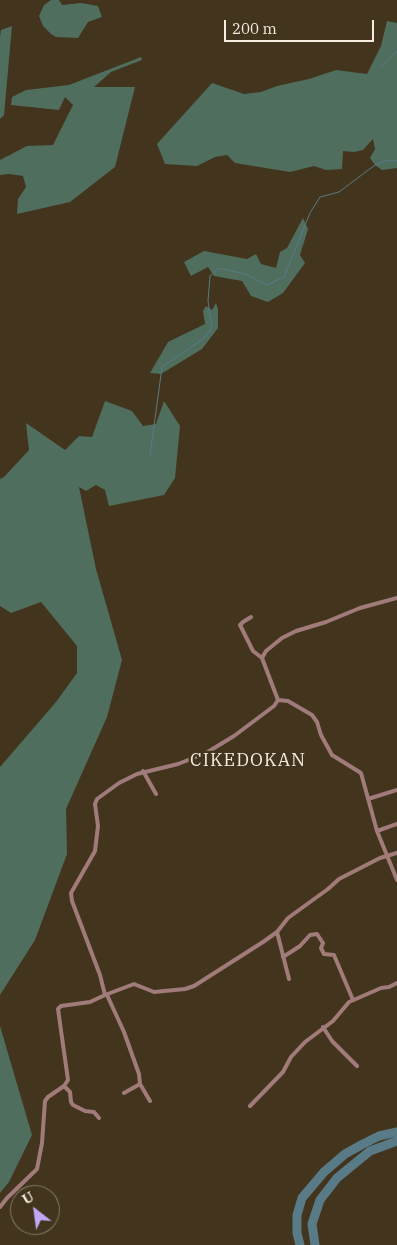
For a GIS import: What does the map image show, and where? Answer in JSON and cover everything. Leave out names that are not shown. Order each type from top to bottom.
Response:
[{"type":"street","points":[[262,658],[264,652],[296,631],[326,622],[360,608],[397,598]]},
{"type":"street","points":[[251,618],[242,622],[240,626],[254,651],[262,658],[278,700]]},
{"type":"street","points":[[150,1101],[140,1084],[139,1074],[124,1032],[106,995],[72,901],[71,893],[95,851],[98,826],[95,806],[97,799],[119,783],[143,771],[178,764],[206,753],[234,736],[274,706],[278,700]]},
{"type":"street","points":[[278,700],[288,701],[309,713],[315,719],[332,755],[361,773],[377,831],[397,880]]},
{"type":"street","points":[[143,771],[156,794]]},
{"type":"street","points":[[368,799],[397,790]]},
{"type":"street","points":[[377,831],[397,824]]},
{"type":"street","points":[[0,1207],[6,1198],[37,1169],[42,1144],[45,1101],[64,1086],[68,1076],[58,1009],[61,1006],[90,1002],[134,984],[154,992],[185,989],[194,986],[277,932],[288,918],[339,879],[397,852]]},
{"type":"street","points":[[277,932],[289,979]]},
{"type":"street","points":[[283,956],[300,946],[310,935],[317,934],[323,943],[324,954],[334,955],[353,1000]]},
{"type":"street","points":[[250,1106],[283,1072],[291,1057],[304,1042],[333,1021],[349,1002],[397,983]]},
{"type":"street","points":[[323,1027],[332,1041],[357,1066]]},
{"type":"street","points":[[124,1094],[140,1084]]},
{"type":"street","points":[[64,1086],[70,1092],[71,1102],[74,1105],[85,1111],[94,1112],[98,1118]]},
{"type":"green space","points":[[51,0],[59,0],[62,5],[81,3],[98,6],[102,17],[88,22],[78,38],[56,37],[43,26],[39,16],[44,5]]},
{"type":"green space","points":[[387,21],[397,23],[397,168],[382,170],[375,165],[370,158],[375,149],[373,139],[363,150],[354,152],[343,151],[342,169],[326,170],[314,166],[290,172],[235,163],[227,155],[215,157],[197,166],[165,164],[157,144],[212,83],[244,94],[261,92],[336,70],[367,74],[381,46]]},
{"type":"green space","points":[[12,26],[4,115],[0,119],[0,36],[1,30]]},
{"type":"green space","points":[[141,57],[142,60],[111,72],[94,87],[135,87],[115,167],[70,202],[17,214],[18,199],[26,187],[23,176],[0,175],[0,160],[27,146],[53,145],[73,105],[65,97],[59,110],[11,105],[12,97],[26,90],[69,85]]},
{"type":"green space","points":[[303,218],[308,229],[300,255],[305,263],[283,293],[268,302],[251,296],[242,281],[214,276],[208,267],[191,276],[184,262],[204,251],[247,259],[256,254],[261,264],[276,268],[280,252],[287,248]]},
{"type":"green space","points":[[216,303],[218,309],[218,328],[202,349],[161,374],[150,373],[168,342],[205,324],[203,311],[206,306],[212,310]]},
{"type":"green space","points":[[105,401],[132,411],[143,426],[156,424],[164,401],[180,426],[175,478],[164,495],[109,506],[105,490],[96,485],[86,491],[79,487],[96,569],[122,660],[107,717],[66,809],[67,854],[35,940],[0,995],[0,767],[56,702],[77,673],[77,646],[41,602],[11,613],[0,606],[0,479],[29,450],[26,423],[65,450],[79,436],[92,437]]},
{"type":"green space","points":[[0,1026],[32,1135],[9,1182],[0,1193]]},
{"type":"waterway","points":[[380,67],[397,51]]},
{"type":"waterway","points":[[150,456],[162,367],[203,339],[212,328],[208,301],[210,276],[219,268],[245,274],[267,285],[284,277],[310,213],[320,197],[339,192],[375,165],[385,161],[397,161]]},
{"type":"waterway","points":[[300,1245],[297,1233],[297,1215],[302,1198],[324,1172],[345,1154],[363,1144],[379,1136],[397,1132]]},
{"type":"waterway","points":[[315,1245],[312,1224],[320,1200],[337,1178],[370,1151],[397,1141]]},
{"type":"district","name":"CIKEDOKAN","points":[[248,761]]}]
